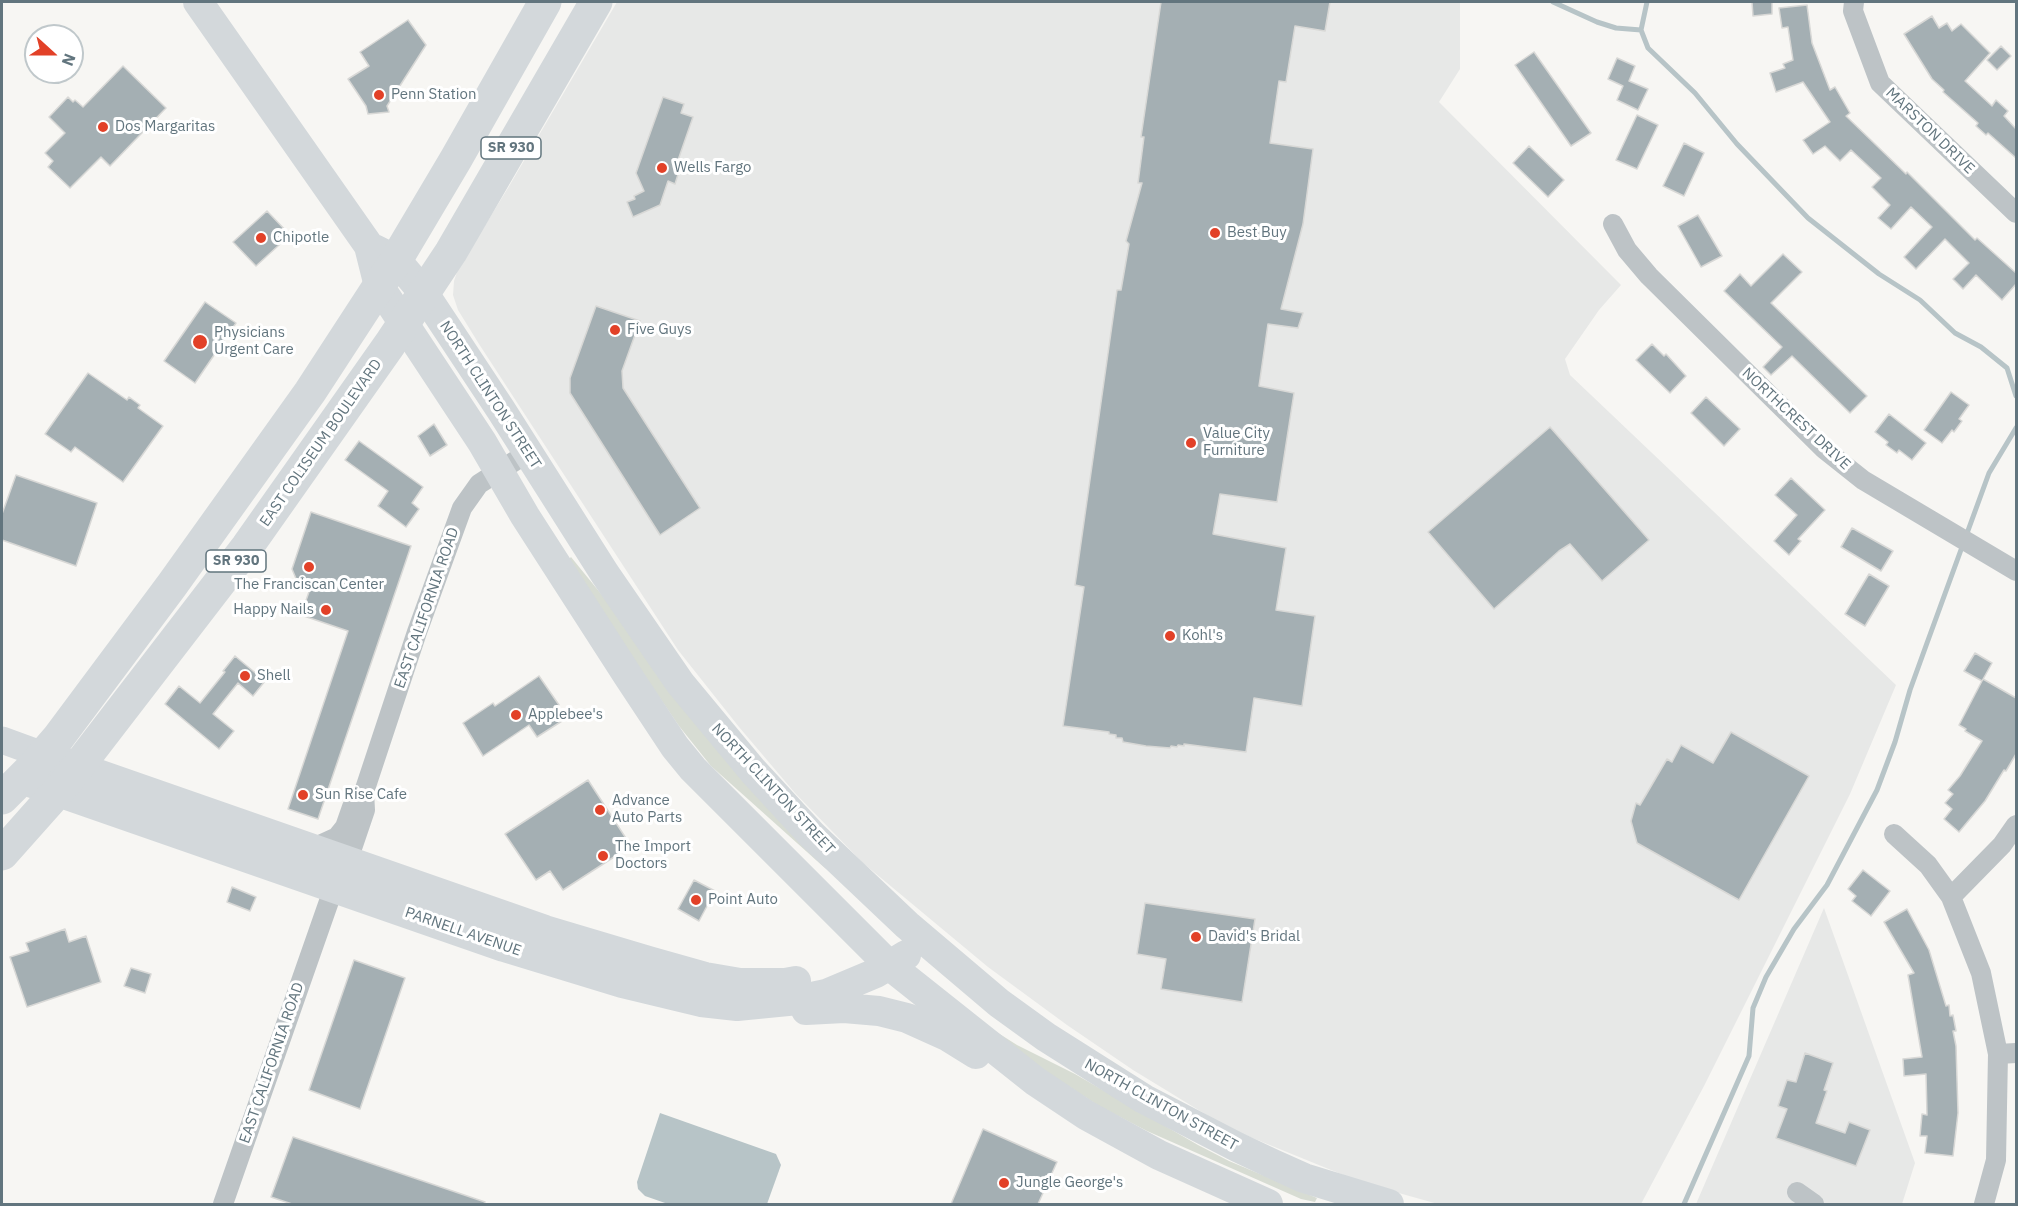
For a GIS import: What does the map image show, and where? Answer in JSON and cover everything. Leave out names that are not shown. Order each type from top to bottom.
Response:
[{"type":"highway","name":"SR 930","points":[[8,783],[43,755],[140,629],[310,392],[381,264],[456,159],[545,2]]},
{"type":"highway","name":"EAST COLISEUM BOULEVARD","points":[[2,854],[58,791],[247,548],[404,323],[451,252],[596,2]]},
{"type":"main road","name":"NORTH CLINTON STREET","points":[[198,2],[381,264],[404,323],[500,471],[530,525],[675,747],[711,787],[882,957],[1035,1082],[1086,1115],[1159,1155],[1268,1204]]},
{"type":"main road","name":"NORTH CLINTON STREET","points":[[381,264],[423,292],[612,583],[680,683],[704,713],[812,835],[917,933],[999,1003],[1036,1030],[1144,1099],[1236,1148],[1304,1178],[1389,1204]]},
{"type":"main road","name":"PARNELL AVENUE","points":[[2,740],[545,930],[705,977],[740,982],[785,983],[812,977],[852,962],[882,957]]},
{"type":"main road","name":"PARNELL AVENUE","points":[[8,783],[58,791],[504,947],[622,983],[701,1002],[737,1006],[798,1000],[826,994],[854,983],[882,957],[917,933]]},
{"type":"main road","points":[[737,1006],[773,1011],[844,1008],[879,1011],[907,1018],[947,1036],[986,1060],[1035,1082]]},
{"type":"street","name":"MARSTON DRIVE","points":[[1854,2],[1853,11],[1880,83],[2016,213]]},
{"type":"street","name":"NORTHCREST DRIVE","points":[[1613,224],[1628,250],[1649,276],[1824,449],[1863,480],[2016,571]]},
{"type":"street","name":"EAST CALIFORNIA ROAD","points":[[313,848],[337,837],[345,827],[352,807],[364,792],[417,632],[462,508],[479,484],[529,452]]},
{"type":"street","name":"EAST CALIFORNIA ROAD","points":[[348,860],[365,810],[364,792]]},
{"type":"street","points":[[1951,897],[2002,845],[2016,825]]},
{"type":"street","points":[[1894,834],[1928,865],[1951,897],[1981,973],[2007,1053],[1996,1160],[1984,1204]]},
{"type":"street","name":"EAST CALIFORNIA ROAD","points":[[223,1204],[334,887]]},
{"type":"street","points":[[1797,1192],[1814,1204]]},
{"type":"shaded area","points":[[617,2],[1460,2],[1460,69],[1439,102],[1621,285],[1599,310],[1565,359],[1570,375],[1896,685],[1850,794],[1704,1086],[1641,1204],[1438,1204],[1363,1183],[1228,1128],[1133,1070],[988,967],[863,863],[795,793],[678,650],[479,344],[458,310],[453,295],[458,269]]},
{"type":"shaded area","points":[[571,557],[826,869],[711,766],[679,726],[629,653],[569,559]]},
{"type":"shaded area","points":[[1824,908],[1915,1163],[1902,1204],[1696,1204]]},
{"type":"shaded area","points":[[995,1031],[1198,1145],[1229,1161],[1317,1198],[1315,1202],[1301,1199],[1147,1131],[1099,1106],[1008,1047]]},
{"type":"shaded area","points":[[660,1113],[776,1154],[781,1165],[767,1204],[668,1204],[645,1196],[638,1189],[637,1182]]},
{"type":"building","points":[[1161,2],[1330,2],[1325,31],[1295,26],[1286,82],[1279,81],[1270,143],[1313,149],[1303,224],[1281,309],[1303,313],[1298,328],[1268,324],[1259,386],[1294,393],[1277,502],[1220,494],[1213,534],[1286,548],[1276,610],[1315,616],[1302,706],[1254,698],[1246,752],[1184,744],[1184,746],[1171,746],[1170,748],[1146,746],[1123,742],[1122,738],[1116,738],[1116,735],[1109,734],[1109,732],[1063,726],[1084,587],[1075,585],[1117,290],[1121,290],[1129,244],[1126,241],[1142,183],[1138,183],[1144,137],[1141,137]]},
{"type":"building","points":[[1752,2],[1772,2],[1772,14],[1753,16]]},
{"type":"building","points":[[1807,5],[1812,43],[1830,90],[1835,87],[1850,113],[1846,116],[1906,174],[1907,172],[1975,240],[1977,238],[2016,273],[2016,284],[2002,300],[1976,275],[1963,289],[1953,279],[1969,263],[1945,239],[1916,269],[1904,257],[1932,227],[1911,207],[1891,229],[1878,218],[1890,205],[1872,187],[1881,178],[1851,150],[1840,161],[1825,146],[1813,154],[1803,140],[1830,122],[1803,82],[1776,92],[1770,73],[1785,68],[1783,64],[1793,60],[1788,27],[1782,28],[1779,8]]},
{"type":"building","points":[[1932,16],[1939,28],[1947,23],[1952,31],[1961,24],[1990,53],[1965,81],[1992,106],[1996,100],[2008,111],[2004,116],[2016,129],[2016,158],[1988,133],[1986,135],[1976,126],[1978,123],[1943,92],[1944,90],[1932,79],[1904,34]]},
{"type":"building","points":[[408,20],[426,45],[387,106],[389,112],[368,114],[366,106],[348,79],[369,66],[360,52]]},
{"type":"building","points":[[2001,46],[2011,56],[1997,70],[1987,60]]},
{"type":"building","points":[[1534,52],[1591,133],[1571,146],[1515,65]]},
{"type":"building","points":[[1617,58],[1635,66],[1629,81],[1648,89],[1638,110],[1617,100],[1623,86],[1608,79]]},
{"type":"building","name":"Dos Margaritas","points":[[123,66],[166,108],[110,166],[101,157],[70,188],[48,167],[53,161],[45,153],[65,133],[49,117],[68,97],[83,107]]},
{"type":"building","name":"Wells Fargo","points":[[663,97],[684,104],[681,113],[693,117],[676,166],[680,168],[675,184],[668,181],[660,205],[633,217],[627,202],[635,199],[634,196],[644,191],[636,173]]},
{"type":"building","points":[[1637,115],[1658,125],[1637,169],[1616,160]]},
{"type":"building","points":[[1684,143],[1704,153],[1684,196],[1663,186]]},
{"type":"building","points":[[1529,146],[1564,180],[1548,197],[1513,163]]},
{"type":"building","name":"Chipotle","points":[[267,211],[290,235],[256,266],[233,242]]},
{"type":"building","points":[[1698,215],[1722,256],[1701,267],[1678,226]]},
{"type":"building","points":[[1783,254],[1802,272],[1771,303],[1867,396],[1850,413],[1792,356],[1771,375],[1763,367],[1782,347],[1724,291],[1740,274],[1751,286]]},
{"type":"building","name":"Physicians Urgent Care","points":[[205,302],[236,323],[195,383],[164,361]]},
{"type":"building","points":[[596,306],[640,321],[622,371],[623,388],[700,508],[660,535],[570,393],[570,378]]},
{"type":"building","points":[[1652,344],[1664,356],[1666,354],[1686,376],[1670,393],[1636,360]]},
{"type":"building","points":[[88,373],[127,400],[129,397],[140,405],[138,408],[163,426],[123,482],[75,447],[71,452],[45,434]]},
{"type":"building","points":[[1951,392],[1969,405],[1959,419],[1962,421],[1942,443],[1924,430]]},
{"type":"building","points":[[1706,397],[1740,429],[1724,446],[1691,413]]},
{"type":"building","points":[[1889,414],[1926,443],[1912,460],[1899,450],[1897,453],[1886,445],[1888,442],[1875,432]]},
{"type":"building","points":[[434,424],[447,445],[430,456],[418,436]]},
{"type":"building","points":[[1550,427],[1649,540],[1602,581],[1570,544],[1559,551],[1494,609],[1428,532]]},
{"type":"building","points":[[359,441],[423,487],[412,503],[419,509],[406,527],[378,506],[388,491],[345,460]]},
{"type":"building","points":[[16,475],[97,503],[76,566],[2,540],[2,514]]},
{"type":"building","points":[[1791,478],[1825,510],[1798,539],[1801,541],[1789,555],[1774,541],[1797,515],[1775,495]]},
{"type":"building","points":[[311,512],[411,546],[318,819],[288,809],[348,631],[301,615],[311,586],[297,581],[292,569]]},
{"type":"building","points":[[1852,528],[1893,551],[1881,571],[1841,547]]},
{"type":"building","points":[[1869,574],[1889,586],[1865,626],[1845,614]]},
{"type":"building","points":[[1975,653],[1992,663],[1982,681],[1964,671]]},
{"type":"building","name":"Shell","points":[[235,656],[265,681],[253,696],[238,683],[213,714],[234,731],[219,749],[165,704],[179,686],[200,703]]},
{"type":"building","name":"Applebee's","points":[[539,676],[559,705],[553,709],[562,721],[537,737],[529,725],[483,756],[463,723],[493,703],[495,706]]},
{"type":"building","points":[[1983,679],[2016,698],[2016,754],[1985,801],[1959,832],[1944,819],[1952,809],[1945,803],[1953,794],[1948,790],[1960,776],[1982,741],[1959,725]]},
{"type":"building","points":[[1731,732],[1809,776],[1739,900],[1637,843],[1631,821],[1636,803],[1640,805],[1667,759],[1672,762],[1681,745],[1713,763]]},
{"type":"building","points":[[588,780],[631,846],[563,890],[550,871],[536,880],[505,834]]},
{"type":"building","points":[[1863,870],[1890,891],[1871,916],[1852,901],[1856,896],[1848,889]]},
{"type":"building","name":"Point Auto","points":[[694,880],[715,891],[699,921],[678,909]]},
{"type":"building","points":[[232,887],[256,897],[250,911],[227,902]]},
{"type":"building","name":"David's Bridal","points":[[1145,903],[1255,919],[1242,1002],[1161,989],[1166,959],[1137,954]]},
{"type":"building","points":[[1907,909],[1929,950],[1946,1006],[1949,1005],[1950,1016],[1953,1015],[1956,1031],[1953,1031],[1956,1046],[1958,1113],[1953,1156],[1925,1153],[1927,1136],[1920,1136],[1922,1114],[1927,1115],[1926,1074],[1904,1076],[1903,1059],[1922,1057],[1908,975],[1914,973],[1884,922]]},
{"type":"building","points":[[65,929],[69,942],[86,936],[101,982],[27,1007],[10,957],[29,951],[26,943]]},
{"type":"building","points":[[354,960],[405,978],[360,1109],[309,1090]]},
{"type":"building","points":[[131,968],[151,974],[145,993],[124,986]]},
{"type":"building","points":[[1805,1053],[1833,1063],[1824,1090],[1827,1091],[1816,1123],[1845,1133],[1849,1122],[1870,1130],[1856,1166],[1776,1138],[1787,1109],[1778,1106],[1787,1080],[1796,1082]]},
{"type":"building","name":"Jungle George's","points":[[983,1129],[1057,1162],[1038,1204],[951,1204]]},
{"type":"building","points":[[293,1137],[485,1202],[484,1204],[292,1204],[271,1197]]},
{"type":"waterway","points":[[1553,2],[1597,22],[1616,28],[1641,30]]},
{"type":"waterway","points":[[1647,2],[1641,30],[1648,48],[1695,93],[1737,144],[1808,218],[1879,274],[1920,300],[1955,333],[1981,347],[2007,368],[2016,396]]},
{"type":"waterway","points":[[1684,1204],[1749,1056],[1753,1008],[1766,977],[1794,929],[1827,885],[1877,790],[1895,742],[1910,690],[1989,473],[2016,428]]},
{"type":"place","name":"Penn Station","points":[[379,95]]},
{"type":"place","name":"Dos Margaritas","points":[[103,127]]},
{"type":"place","name":"Wells Fargo","points":[[662,168]]},
{"type":"place","name":"Best Buy","points":[[1215,233]]},
{"type":"place","name":"Chipotle","points":[[261,238]]},
{"type":"place","name":"Five Guys","points":[[615,330]]},
{"type":"place","name":"Physicians Urgent Care","points":[[200,342]]},
{"type":"place","name":"Value City Furniture","points":[[1191,443]]},
{"type":"place","name":"The Franciscan Center","points":[[309,567]]},
{"type":"place","name":"Happy Nails","points":[[326,610]]},
{"type":"place","name":"Kohl's","points":[[1170,636]]},
{"type":"place","name":"Shell","points":[[245,676]]},
{"type":"place","name":"Applebee's","points":[[516,715]]},
{"type":"place","name":"Sun Rise Cafe","points":[[303,795]]},
{"type":"place","name":"Advance Auto Parts","points":[[600,810]]},
{"type":"place","name":"The Import Doctors","points":[[603,856]]},
{"type":"place","name":"Point Auto","points":[[696,900]]},
{"type":"place","name":"David's Bridal","points":[[1196,937]]},
{"type":"place","name":"Jungle George's","points":[[1004,1183]]}]
